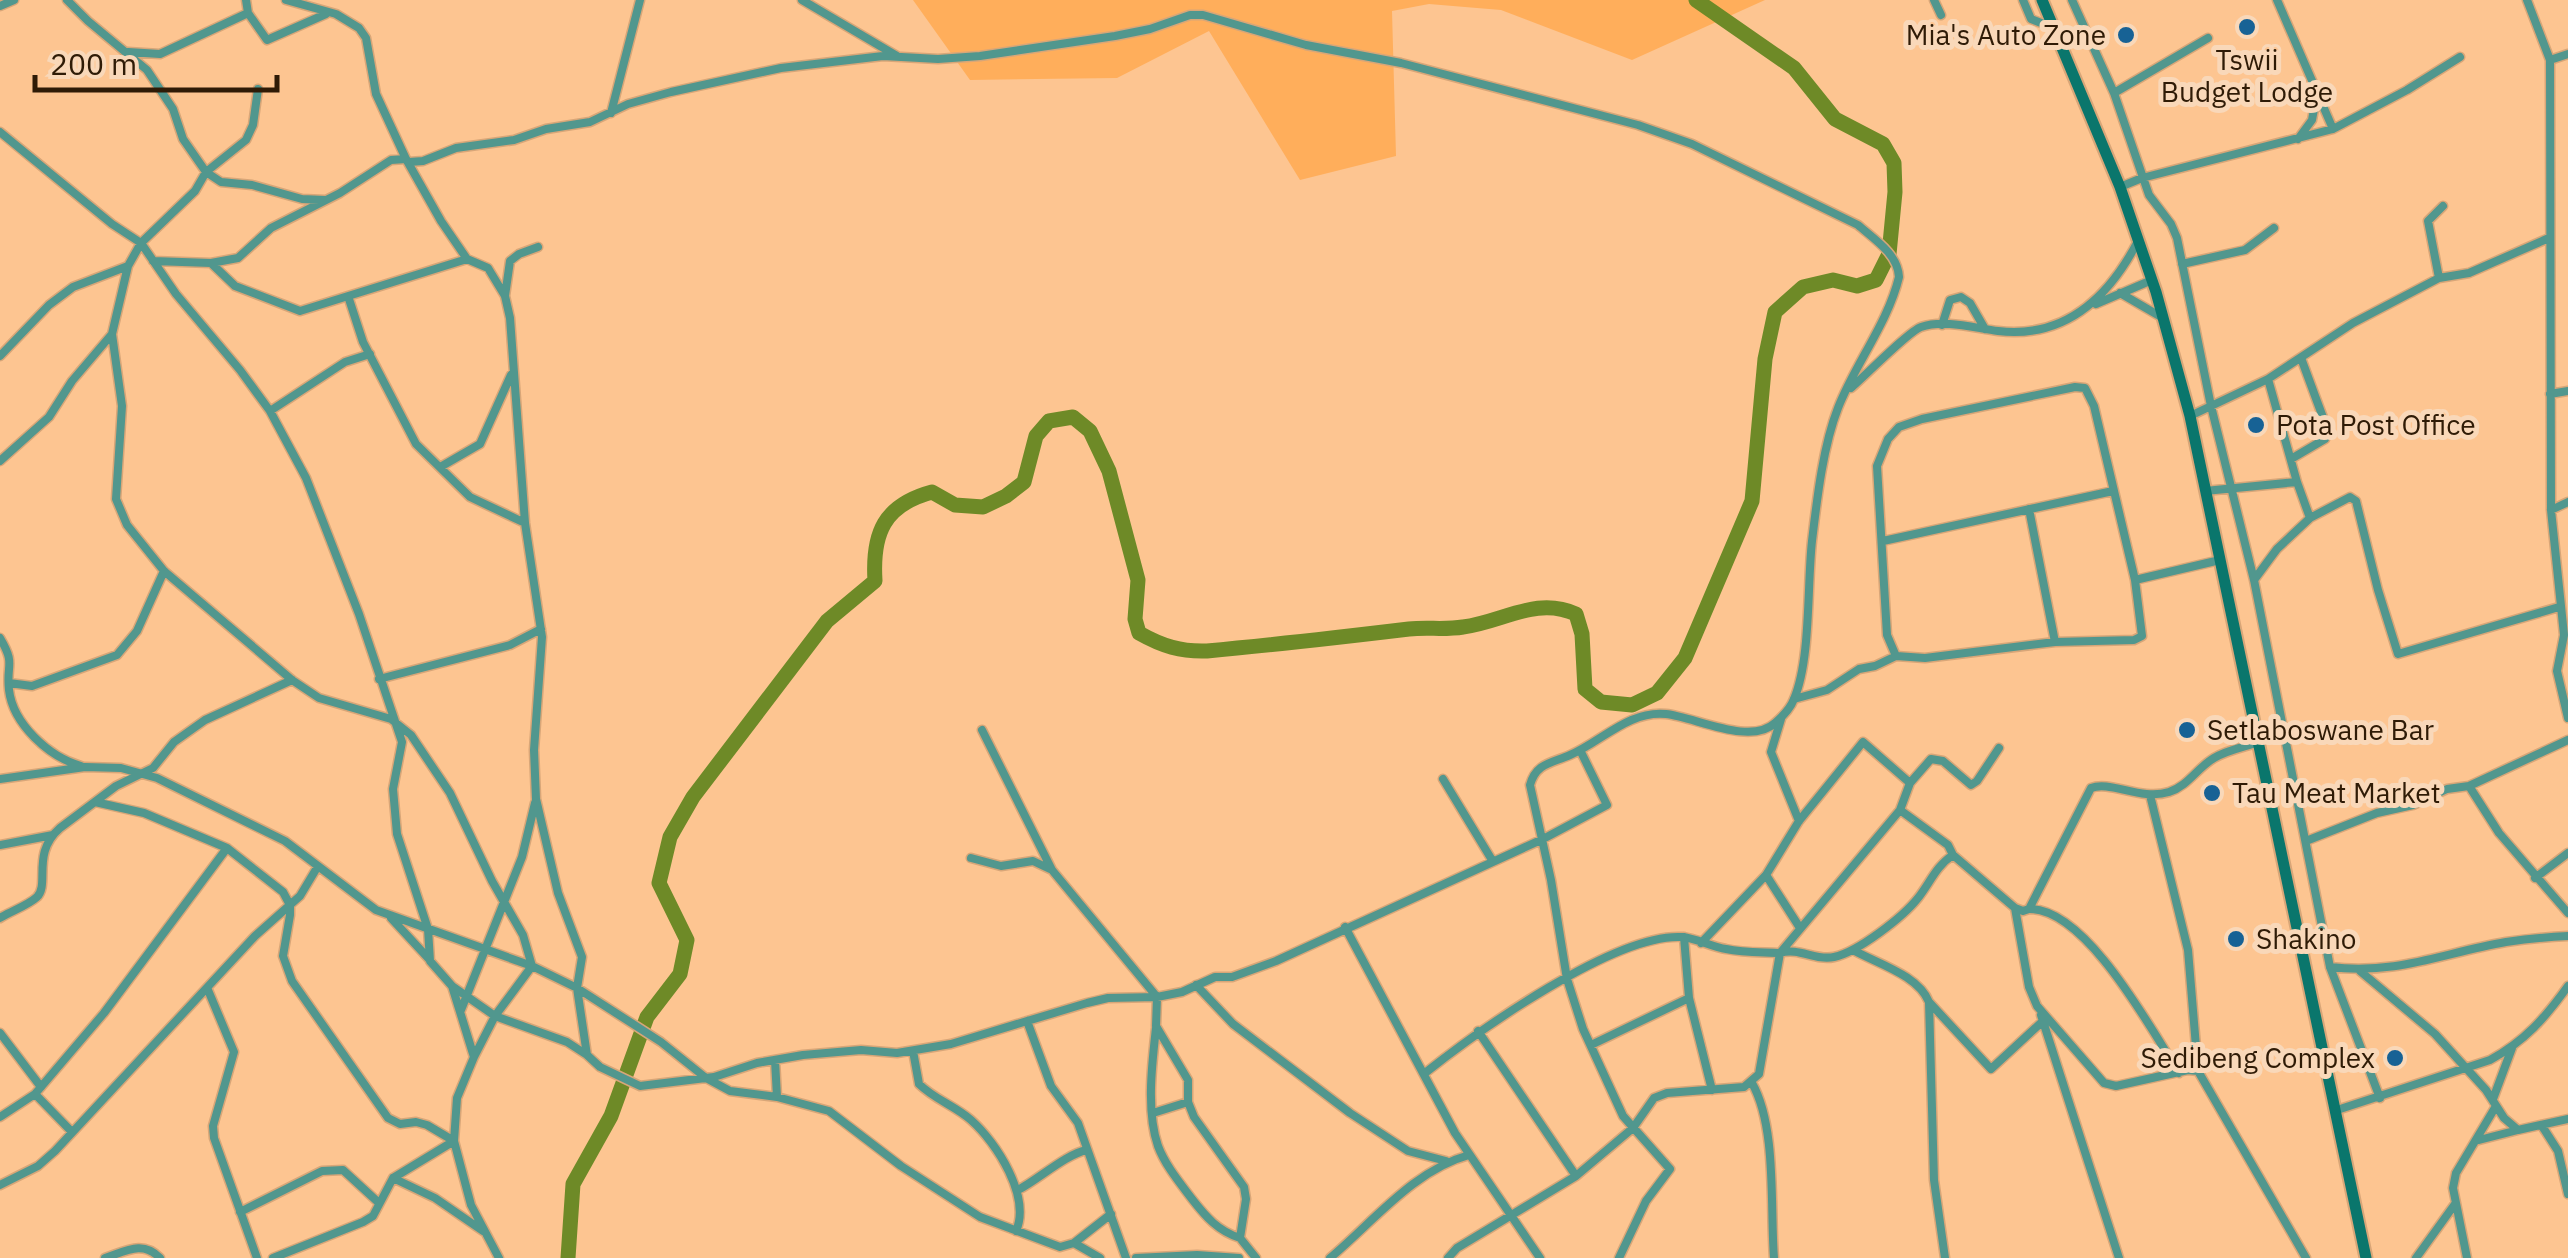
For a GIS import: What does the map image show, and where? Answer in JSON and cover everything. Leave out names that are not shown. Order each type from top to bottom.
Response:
[{"type":"street","points":[[0,6],[14,0]]},
{"type":"street","points":[[68,0],[104,36],[147,70],[173,109],[183,140],[206,172],[221,182],[325,200]]},
{"type":"street","points":[[246,0],[248,13],[267,40],[326,14]]},
{"type":"street","points":[[286,0],[350,20],[366,38],[376,94],[440,221],[467,259],[488,268],[505,296]]},
{"type":"street","points":[[611,113],[640,0]]},
{"type":"street","points":[[802,0],[897,57]]},
{"type":"street","points":[[1934,0],[1941,15]]},
{"type":"street","points":[[2023,0],[2031,19],[2054,28]]},
{"type":"street","points":[[2058,0],[2044,3],[2120,187],[2152,280],[2190,416],[2366,1258]]},
{"type":"street","points":[[2072,0],[2114,93],[2142,178],[2154,205],[2175,232],[2211,406],[2254,580],[2330,967],[2380,1098]]},
{"type":"street","points":[[2277,0],[2333,129]]},
{"type":"street","points":[[2528,0],[2550,60],[2551,510],[2559,607],[2566,634],[2558,671],[2568,718]]},
{"type":"street","points":[[128,52],[160,54],[248,13]]},
{"type":"street","points":[[153,261],[210,263],[238,258],[260,235],[391,160],[423,161],[456,148],[514,140],[546,129],[590,122],[628,104],[672,92],[834,60],[980,56],[1078,43],[1150,29],[1190,15],[1203,15],[1366,59],[1401,63],[1663,134],[1692,144],[1858,225],[1900,271],[1898,286],[1838,408],[1824,454],[1812,542],[1803,665],[1794,699],[1783,715],[1771,752],[1799,821]]},
{"type":"street","points":[[2114,93],[2208,38]]},
{"type":"street","points":[[2550,60],[2568,54]]},
{"type":"street","points":[[2120,187],[2333,129],[2407,90],[2460,56]]},
{"type":"street","points":[[258,89],[253,125],[246,140],[206,172],[195,191],[141,243],[128,266],[112,334],[122,406],[116,498],[127,524],[164,570],[292,680],[319,698],[392,718],[411,735],[443,782],[505,900],[528,948],[532,966],[495,1016],[474,1057],[457,1098],[454,1141],[471,1204],[496,1257]]},
{"type":"street","points":[[2294,142],[2312,120],[2317,91]]},
{"type":"street","points":[[0,132],[112,224],[141,243],[270,411],[306,478],[402,742],[393,789],[397,834],[428,929],[430,960]]},
{"type":"street","points":[[2439,278],[2428,221],[2443,206]]},
{"type":"street","points":[[2182,264],[2245,250],[2274,228]]},
{"type":"street","points":[[2190,416],[2268,379],[2353,324],[2439,278],[2469,273],[2549,238]]},
{"type":"street","points":[[2092,306],[2126,264],[2138,240]]},
{"type":"street","points":[[488,268],[538,247]]},
{"type":"street","points":[[210,263],[236,286],[300,312],[467,259]]},
{"type":"street","points":[[510,261],[505,296],[525,523],[541,629],[536,798],[558,893],[582,957],[577,988],[587,1055]]},
{"type":"street","points":[[0,356],[48,305],[73,288],[128,266]]},
{"type":"street","points":[[1847,392],[1917,328],[1942,325],[2016,332],[2042,328],[2152,280]]},
{"type":"street","points":[[2120,293],[2163,318]]},
{"type":"street","points":[[348,296],[370,354],[416,444],[470,497],[525,523]]},
{"type":"street","points":[[1942,325],[1950,300],[1961,297],[1970,303],[1986,328]]},
{"type":"street","points":[[0,460],[50,417],[72,381],[112,334]]},
{"type":"street","points":[[270,411],[341,364],[370,354]]},
{"type":"street","points":[[2291,458],[2325,439],[2328,431],[2300,358]]},
{"type":"street","points":[[442,466],[480,444],[512,371]]},
{"type":"street","points":[[2268,379],[2310,518]]},
{"type":"street","points":[[1794,699],[1827,690],[1859,669],[1896,656],[1925,658],[2055,642],[2134,640],[2142,636],[2135,580],[2094,406],[2086,388],[1922,419],[1899,427],[1879,454],[1887,635],[1896,656]]},
{"type":"street","points":[[2550,394],[2568,391]]},
{"type":"street","points":[[2206,492],[2297,482]]},
{"type":"street","points":[[1882,541],[2113,491]]},
{"type":"street","points":[[2254,580],[2277,549],[2310,518],[2350,498],[2356,500],[2398,654],[2559,607]]},
{"type":"street","points":[[2551,510],[2568,502]]},
{"type":"street","points":[[2029,509],[2055,642]]},
{"type":"street","points":[[2135,580],[2220,560]]},
{"type":"street","points":[[9,683],[32,686],[117,655],[136,631],[164,570]]},
{"type":"street","points":[[378,679],[510,645],[541,629]]},
{"type":"street","points":[[0,638],[12,660],[11,698],[34,738],[69,762],[84,766]]},
{"type":"street","points":[[0,846],[53,835],[95,802],[156,765],[174,742],[205,720],[292,680]]},
{"type":"street","points":[[1619,1258],[1646,1201],[1670,1169],[1633,1128],[1614,1098],[1567,980],[1531,795],[1533,775],[1542,765],[1580,750],[1623,724],[1652,714],[1761,731],[1783,715]]},
{"type":"street","points":[[982,730],[1052,870],[1157,997],[1153,1113],[1159,1150],[1212,1223],[1240,1238],[1256,1258]]},
{"type":"street","points":[[2306,841],[2447,789],[2469,786],[2568,740]]},
{"type":"street","points":[[1701,942],[1766,875],[1799,821],[1863,742],[1910,783]]},
{"type":"street","points":[[2029,909],[2091,788],[2101,785],[2150,795],[2178,788],[2217,756],[2259,742]]},
{"type":"street","points":[[1448,1258],[1457,1248],[1576,1176],[1633,1128],[1654,1098],[1667,1093],[1744,1088],[1752,1083],[1759,1074],[1780,953],[1900,810],[1910,783],[1932,758],[1942,761],[1971,785],[1999,748]]},
{"type":"street","points":[[0,778],[84,766],[121,768],[184,790],[284,841],[388,915],[452,986],[495,1016],[567,1042],[600,1068],[640,1086],[706,1078],[775,1060],[861,1050],[882,1054],[951,1044],[1108,998],[1157,997],[1276,960],[1542,839],[1606,804],[1580,750]]},
{"type":"street","points":[[1442,779],[1492,860]]},
{"type":"street","points":[[2469,786],[2499,833],[2568,913]]},
{"type":"street","points":[[2150,795],[2188,950],[2198,1071],[2306,1258]]},
{"type":"street","points":[[460,1014],[522,857],[536,798]]},
{"type":"street","points":[[95,802],[144,814],[228,848],[274,884],[290,905],[283,956],[292,981],[368,1093],[388,1118],[400,1124],[427,1125],[454,1141]]},
{"type":"street","points":[[1900,810],[1948,845],[1953,855],[2015,908],[2044,909],[2078,933],[2113,971],[2179,1073]]},
{"type":"street","points":[[0,918],[41,893],[40,870],[53,835]]},
{"type":"street","points":[[0,1116],[38,1091],[104,1014],[228,848]]},
{"type":"street","points":[[2536,878],[2568,853]]},
{"type":"street","points":[[1425,1073],[1478,1031],[1625,948],[1684,937],[1728,950],[1790,950],[1816,957],[1833,958],[1853,950],[1915,902],[1944,861],[1953,855]]},
{"type":"street","points":[[972,858],[1002,866],[1033,862],[1052,870]]},
{"type":"street","points":[[0,1185],[38,1166],[72,1132],[255,936],[307,888],[318,866]]},
{"type":"street","points":[[1766,875],[1800,928]]},
{"type":"street","points":[[2015,908],[2029,986],[2119,1258]]},
{"type":"street","points":[[388,915],[532,966],[577,988],[730,1091],[828,1111],[980,1217],[1060,1246],[1074,1243],[1111,1214]]},
{"type":"street","points":[[1345,927],[1469,1156],[1540,1258]]},
{"type":"street","points":[[2330,967],[2360,970],[2408,966],[2502,942],[2568,936]]},
{"type":"street","points":[[1684,937],[1688,998],[1712,1090]]},
{"type":"street","points":[[1853,950],[1924,990],[1929,1002],[1991,1069],[2043,1021]]},
{"type":"street","points":[[2360,970],[2436,1034],[2518,1130]]},
{"type":"street","points":[[1196,985],[1233,1024],[1350,1113],[1408,1151],[1446,1162]]},
{"type":"street","points":[[452,986],[474,1057]]},
{"type":"street","points":[[2334,1111],[2380,1098],[2512,1048],[2540,1023],[2568,986]]},
{"type":"street","points":[[208,990],[234,1047],[213,1126],[218,1154],[256,1258]]},
{"type":"street","points":[[1591,1046],[1688,998]]},
{"type":"street","points":[[1929,1002],[1934,1180],[1945,1258]]},
{"type":"street","points":[[2038,1006],[2104,1083],[2116,1086],[2198,1071]]},
{"type":"street","points":[[1027,1021],[1050,1086],[1072,1112],[1126,1258]]},
{"type":"street","points":[[1156,1026],[1188,1080],[1188,1102],[1194,1118],[1244,1187],[1240,1238]]},
{"type":"street","points":[[1478,1031],[1576,1176]]},
{"type":"street","points":[[0,1035],[72,1132]]},
{"type":"street","points":[[2468,1258],[2454,1204],[2456,1173],[2478,1140],[2495,1103],[2512,1048]]},
{"type":"street","points":[[913,1051],[919,1084],[974,1122],[1018,1190],[1022,1211],[1016,1231]]},
{"type":"street","points":[[775,1060],[777,1098]]},
{"type":"street","points":[[1752,1083],[1761,1099],[1766,1137],[1774,1258]]},
{"type":"street","points":[[1153,1113],[1188,1102]]},
{"type":"street","points":[[2478,1140],[2568,1119]]},
{"type":"street","points":[[2542,1126],[2558,1151],[2568,1194]]},
{"type":"street","points":[[273,1258],[373,1216],[393,1178],[454,1141]]},
{"type":"street","points":[[1018,1190],[1077,1152],[1087,1150]]},
{"type":"street","points":[[1330,1258],[1420,1179],[1446,1162],[1469,1156]]},
{"type":"street","points":[[240,1212],[322,1171],[335,1169],[342,1170],[379,1203]]},
{"type":"street","points":[[393,1178],[434,1198],[483,1231]]},
{"type":"street","points":[[2416,1258],[2454,1204]]},
{"type":"street","points":[[1074,1243],[1100,1258]]},
{"type":"street","points":[[105,1258],[141,1246],[160,1258]]},
{"type":"street","points":[[1058,1258],[1060,1246]]},
{"type":"street","points":[[1136,1258],[1239,1258]]},
{"type":"shaded area","points":[[913,0],[1765,0],[1632,60],[1501,10],[1429,4],[1392,11],[1396,156],[1300,180],[1209,31],[1117,78],[970,80]]},
{"type":"waterway","points":[[568,1258],[573,1184],[611,1116],[647,1017],[680,974],[687,940],[659,883],[670,837],[693,797],[827,621],[875,581],[879,535],[892,513],[932,492],[955,505],[983,507],[1006,496],[1024,482],[1036,436],[1049,421],[1073,417],[1090,431],[1109,471],[1138,580],[1135,619],[1139,633],[1156,641],[1180,649],[1207,651],[1409,629],[1456,628],[1533,609],[1561,609],[1576,614],[1582,634],[1585,689],[1601,702],[1632,705],[1657,693],[1685,658],[1752,501],[1765,359],[1775,312],[1803,287],[1833,280],[1857,286],[1876,280],[1889,254],[1895,192],[1894,163],[1883,144],[1835,119],[1794,68],[1696,0]]},
{"type":"place","name":"Tswii Budget Lodge","points":[[2247,27]]},
{"type":"place","name":"Mia's Auto Zone","points":[[2126,35]]},
{"type":"place","name":"Pota Post Office","points":[[2256,425]]},
{"type":"place","name":"Setlaboswane Bar","points":[[2187,730]]},
{"type":"place","name":"Tau Meat Market","points":[[2212,793]]},
{"type":"place","name":"Shakino","points":[[2236,939]]},
{"type":"place","name":"Sedibeng Complex","points":[[2395,1058]]}]
